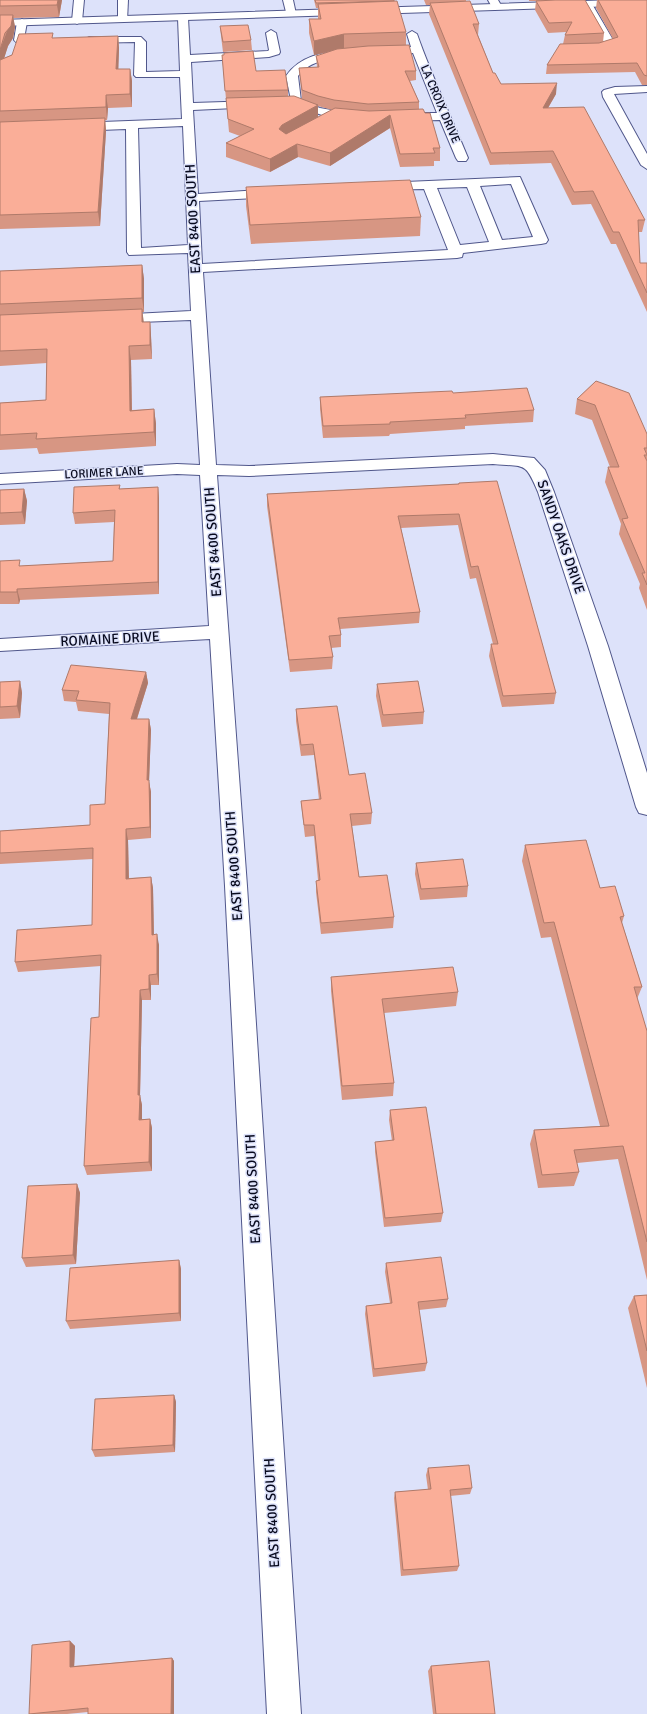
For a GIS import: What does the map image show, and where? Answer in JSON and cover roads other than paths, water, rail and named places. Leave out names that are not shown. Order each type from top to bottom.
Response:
[{"type":"street","points":[[77,21],[78,0]]},
{"type":"street","points":[[122,19],[123,0]]},
{"type":"street","points":[[288,0],[291,14]]},
{"type":"street","points":[[0,23],[291,14],[495,4],[587,4],[633,1],[647,2]]},
{"type":"street","points":[[577,48],[605,47],[611,44],[587,4]]},
{"type":"street","name":"EAST 8400 SOUTH","points":[[183,18],[198,315],[220,632],[284,1714]]},
{"type":"street","points":[[12,52],[14,46],[19,40],[22,22]]},
{"type":"street","points":[[77,41],[137,39],[141,42],[140,75],[185,66],[276,52],[271,33]]},
{"type":"street","name":"LA CROIX DRIVE","points":[[412,34],[417,50],[446,116],[462,158]]},
{"type":"street","points":[[19,40],[23,43],[54,42]]},
{"type":"street","points":[[373,52],[417,50]]},
{"type":"street","points":[[296,103],[292,76],[299,67],[321,57],[357,53]]},
{"type":"street","points":[[647,89],[615,90],[608,92],[609,97],[647,165]]},
{"type":"street","points":[[281,103],[296,103],[317,112],[366,118]]},
{"type":"street","points":[[63,127],[132,125],[187,114],[265,104]]},
{"type":"street","points":[[320,123],[334,115]]},
{"type":"street","points":[[388,118],[446,116]]},
{"type":"street","points":[[132,125],[134,252],[195,258],[457,254],[429,185]]},
{"type":"street","points":[[366,188],[516,180],[541,240],[455,250]]},
{"type":"street","points":[[472,183],[497,245]]},
{"type":"street","points":[[192,198],[287,193]]},
{"type":"street","points":[[103,320],[198,315]]},
{"type":"street","name":"SANDY OAKS DRIVE","points":[[208,470],[249,471],[493,459],[528,462],[537,470],[546,492],[598,646],[647,807]]},
{"type":"street","name":"LORIMER LANE","points":[[0,479],[177,469],[208,470]]},
{"type":"street","name":"ROMAINE DRIVE","points":[[0,645],[220,632]]}]
